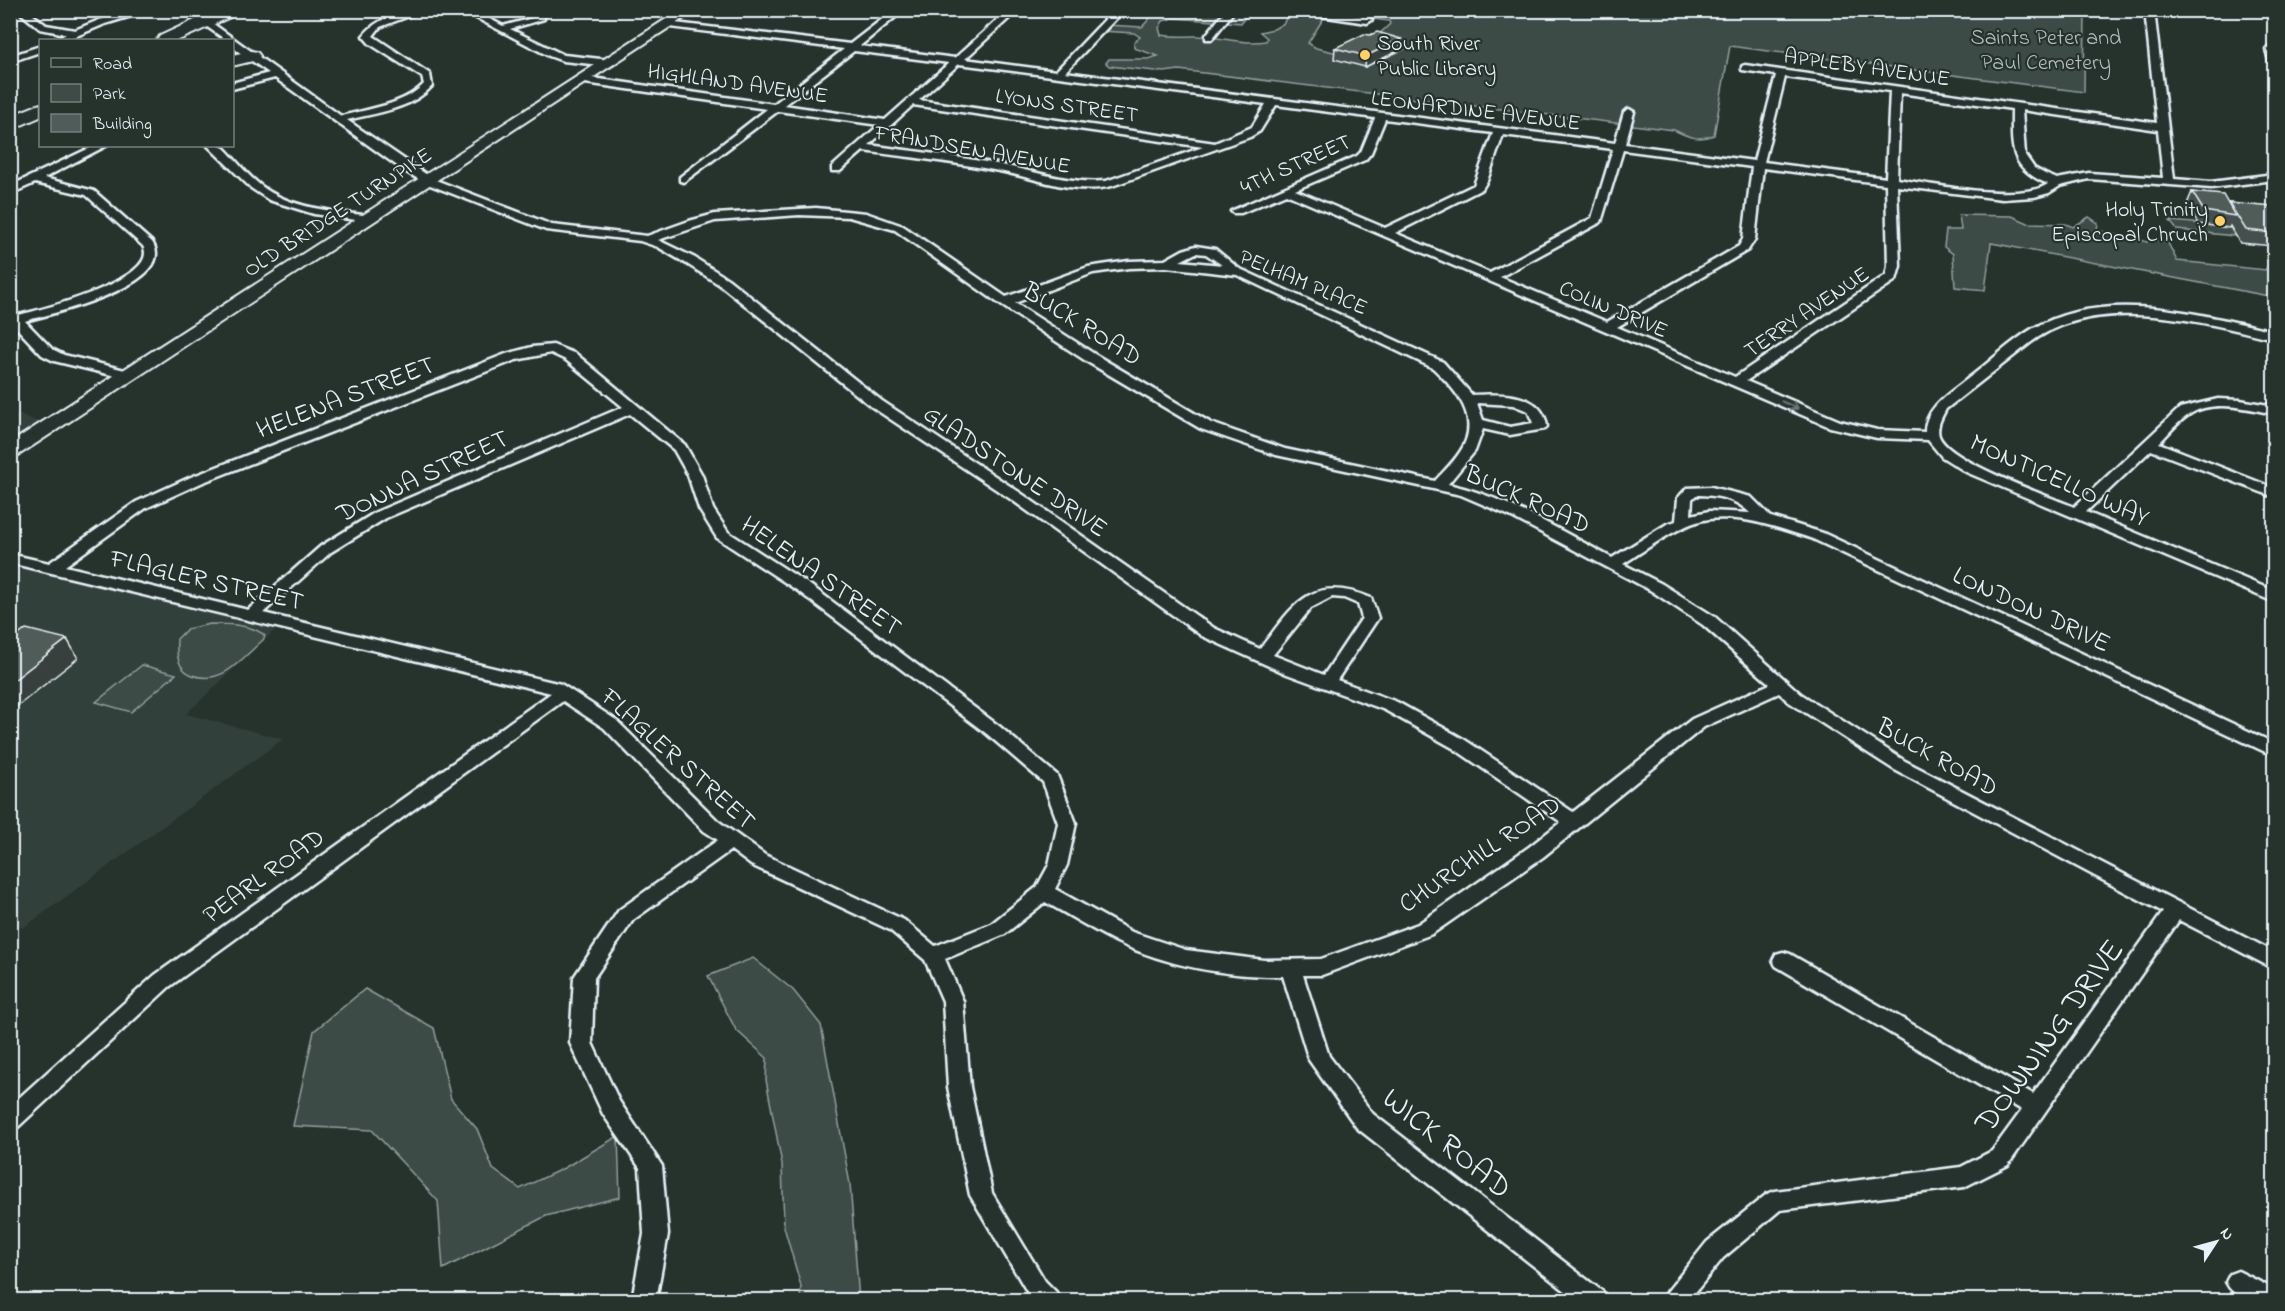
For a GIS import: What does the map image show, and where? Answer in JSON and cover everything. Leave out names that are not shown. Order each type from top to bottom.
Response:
[{"type":"highway","points":[[189,39],[231,10]]},
{"type":"highway","points":[[169,39],[252,10]]},
{"type":"highway","points":[[234,60],[251,56]]},
{"type":"highway","points":[[10,113],[39,99]]},
{"type":"highway","points":[[10,124],[39,110]]},
{"type":"street","points":[[21,10],[43,27],[77,33]]},
{"type":"street","points":[[62,39],[102,22],[147,10]]},
{"type":"street","name":"GLADSTONE DRIVE","points":[[187,10],[229,39]]},
{"type":"street","points":[[340,119],[405,100],[427,88],[429,84],[427,76],[373,42],[368,36],[377,25],[421,10]]},
{"type":"street","points":[[465,10],[563,57],[610,63]]},
{"type":"street","name":"OLD BRIDGE TURNPIKE","points":[[10,452],[690,10]]},
{"type":"street","points":[[883,10],[899,11]]},
{"type":"street","points":[[836,168],[1014,10]]},
{"type":"street","points":[[1057,75],[1120,10]]},
{"type":"street","points":[[1209,37],[1231,10]]},
{"type":"street","points":[[1284,10],[1367,20]]},
{"type":"street","points":[[2149,10],[2169,181]]},
{"type":"street","points":[[684,179],[899,11]]},
{"type":"street","points":[[502,29],[541,17]]},
{"type":"street","name":"LEONARDINE AVENUE","points":[[670,24],[2002,196],[2034,194],[2056,183],[2089,176],[2218,185],[2274,177]]},
{"type":"street","name":"GLADSTONE DRIVE","points":[[234,43],[407,168],[429,181],[550,228],[647,240],[692,261],[724,282],[877,404],[1017,497],[1208,632],[1327,683],[1391,706],[1459,744],[1574,822]]},
{"type":"street","points":[[2274,44],[2271,49],[2274,61]]},
{"type":"street","points":[[10,59],[39,49]]},
{"type":"street","name":"APPLEBY AVENUE","points":[[1745,68],[2162,127]]},
{"type":"street","points":[[1606,328],[1744,248],[1749,239],[1758,165],[1780,73]]},
{"type":"street","points":[[234,85],[277,74]]},
{"type":"street","name":"HIGHLAND AVENUE","points":[[585,80],[886,123]]},
{"type":"street","name":"TERRY AVENUE","points":[[1736,382],[1892,277],[1894,266],[1891,183],[1894,89]]},
{"type":"street","name":"LYONS STREET","points":[[910,102],[1217,145]]},
{"type":"street","name":"FRANDSEN AVENUE","points":[[859,147],[1009,170],[1065,186],[1089,186],[1107,184],[1246,135],[1256,129],[1272,103]]},
{"type":"street","points":[[2017,107],[2018,155],[2022,164],[2032,173],[2056,183]]},
{"type":"street","points":[[1490,278],[1597,220],[1629,112]]},
{"type":"street","name":"4TH STREET","points":[[1237,211],[1361,159],[1366,153],[1381,117]]},
{"type":"street","points":[[1385,233],[1478,187],[1499,132]]},
{"type":"street","points":[[10,191],[99,147]]},
{"type":"street","points":[[214,147],[260,190],[284,202],[308,210],[370,219]]},
{"type":"street","points":[[13,317],[74,304],[105,292],[134,276],[151,258],[152,250],[148,244],[90,193],[34,179]]},
{"type":"street","name":"COLIN DRIVE","points":[[1285,190],[1606,328],[1853,430],[1877,434],[1932,436]]},
{"type":"street","name":"BUCK ROAD","points":[[647,240],[707,219],[808,210],[842,211],[868,215],[900,228],[1005,302],[1091,358],[1206,426],[1281,452],[1466,492],[1515,513],[1656,587],[1709,621],[1795,698],[1899,765],[2274,961]]},
{"type":"street","name":"PELHAM PLACE","points":[[1005,302],[1091,270],[1130,264],[1168,263],[1209,266],[1234,271],[1277,288],[1438,365],[1464,389],[1476,423]]},
{"type":"street","name":"MONTICELLO WAY","points":[[2274,334],[2208,320],[2158,313],[2110,313],[2074,317],[2036,332],[1941,407],[1932,422],[1932,436],[1947,454],[1971,469],[2274,597]]},
{"type":"street","points":[[13,317],[47,352],[59,358],[128,375]]},
{"type":"street","name":"HELENA STREET","points":[[52,568],[141,505],[196,480],[532,351],[553,349],[572,357],[681,448],[695,476],[706,509],[722,535],[804,588],[993,730],[1051,779],[1067,823],[1058,865],[1044,892],[998,929],[933,955]]},
{"type":"street","points":[[1439,486],[1471,446],[1476,423],[1510,431],[1540,426],[1540,418],[1536,410],[1528,404],[1504,399],[1468,399]]},
{"type":"street","points":[[2075,514],[2184,411],[2201,404],[2220,402],[2250,404],[2274,410]]},
{"type":"street","name":"DONNA STREET","points":[[251,616],[326,549],[362,525],[416,499],[632,408]]},
{"type":"street","points":[[2150,445],[2274,492]]},
{"type":"street","name":"LONDON DRIVE","points":[[1683,524],[1685,498],[1692,492],[1711,491],[1746,500],[1766,520]]},
{"type":"street","name":"LONDON DRIVE","points":[[1612,564],[1672,527],[1708,515],[1748,516],[1766,520],[1818,536],[2274,750]]},
{"type":"street","name":"FLAGLER STREET","points":[[10,558],[555,688],[610,724],[711,826],[758,860],[897,925],[933,955],[952,1001],[959,1087],[981,1195],[1037,1289],[1048,1300]]},
{"type":"street","points":[[1263,657],[1291,620],[1314,597],[1323,592],[1351,593],[1365,601],[1370,618],[1327,683]]},
{"type":"street","name":"CHURCHILL ROAD","points":[[1044,892],[1125,938],[1185,958],[1264,968],[1322,967],[1425,928],[1536,852],[1698,723],[1781,686]]},
{"type":"street","name":"PEARL ROAD","points":[[10,1120],[162,981],[562,693]]},
{"type":"street","points":[[644,1300],[656,1234],[651,1166],[611,1107],[581,1043],[584,977],[626,915],[730,840]]},
{"type":"street","name":"DOWNING DRIVE","points":[[1675,1300],[1715,1250],[1775,1201],[1964,1177],[2000,1158],[2176,909]]},
{"type":"street","points":[[1783,960],[2036,1107]]},
{"type":"street","name":"WICK ROAD","points":[[1290,967],[1320,1060],[1365,1120],[1594,1300]]},
{"type":"street","points":[[2238,1282],[2272,1300]]},
{"type":"shaded area","points":[[11,411],[38,422],[11,439]]},
{"type":"shaded area","points":[[11,564],[277,628],[186,714],[283,739],[23,928],[11,924]]},
{"type":"green space","name":"Saints Peter and Paul Cemetery","points":[[1177,10],[1250,11],[1241,23],[1173,18],[1163,21],[1159,28],[1161,35],[1204,36],[1248,42],[1266,41],[1267,38],[1260,32],[1274,29],[1284,23],[1286,17],[1294,12],[1325,16],[1308,43],[1316,48],[1338,53],[1365,67],[1405,49],[1405,47],[1375,38],[1390,24],[1389,21],[1374,19],[1376,12],[2085,11],[2084,92],[1730,46],[1714,135],[1698,138],[1674,130],[1179,70],[1164,72],[1109,66],[1106,63],[1109,59],[1148,59],[1158,56],[1134,48],[1134,42],[1140,37],[1134,33],[1101,31],[1106,25],[1142,27],[1150,18],[1119,13],[1121,11],[1166,13]]},
{"type":"green space","points":[[1959,215],[2012,216],[2028,223],[2066,224],[2073,227],[2089,217],[2098,223],[2097,230],[2147,242],[2152,239],[2168,243],[2177,261],[2274,269],[2274,297],[1991,243],[1985,290],[1955,287],[1953,254],[1944,247],[1946,230],[1961,230]]},
{"type":"green space","points":[[2170,221],[2229,226],[2235,236],[2177,230]]},
{"type":"green space","points":[[210,624],[247,627],[265,636],[239,662],[222,674],[213,677],[192,675],[180,665],[177,655],[177,639],[187,629]]},
{"type":"green space","points":[[142,665],[176,674],[131,712],[96,702]]},
{"type":"green space","points":[[753,958],[793,990],[821,1025],[850,1184],[859,1300],[800,1300],[801,1286],[784,1227],[782,1164],[766,1080],[767,1058],[736,1030],[708,976]]},
{"type":"green space","points":[[365,989],[434,1028],[451,1099],[477,1129],[493,1169],[520,1189],[564,1168],[618,1136],[620,1197],[546,1216],[443,1269],[438,1201],[372,1130],[293,1126],[314,1031]]},
{"type":"building","points":[[1377,32],[1401,39],[1366,56],[1335,48],[1364,34],[1370,35]]},
{"type":"building","points":[[2192,192],[2223,195],[2235,216],[2204,211]]},
{"type":"building","points":[[2229,203],[2274,207],[2274,233],[2246,230]]},
{"type":"building","points":[[26,629],[67,639],[10,683],[10,639],[12,640]]},
{"type":"place","name":"South River Public Library","points":[[1365,55]]},
{"type":"place","name":"Holy Trinity Episcopal Chruch","points":[[2220,221]]}]
